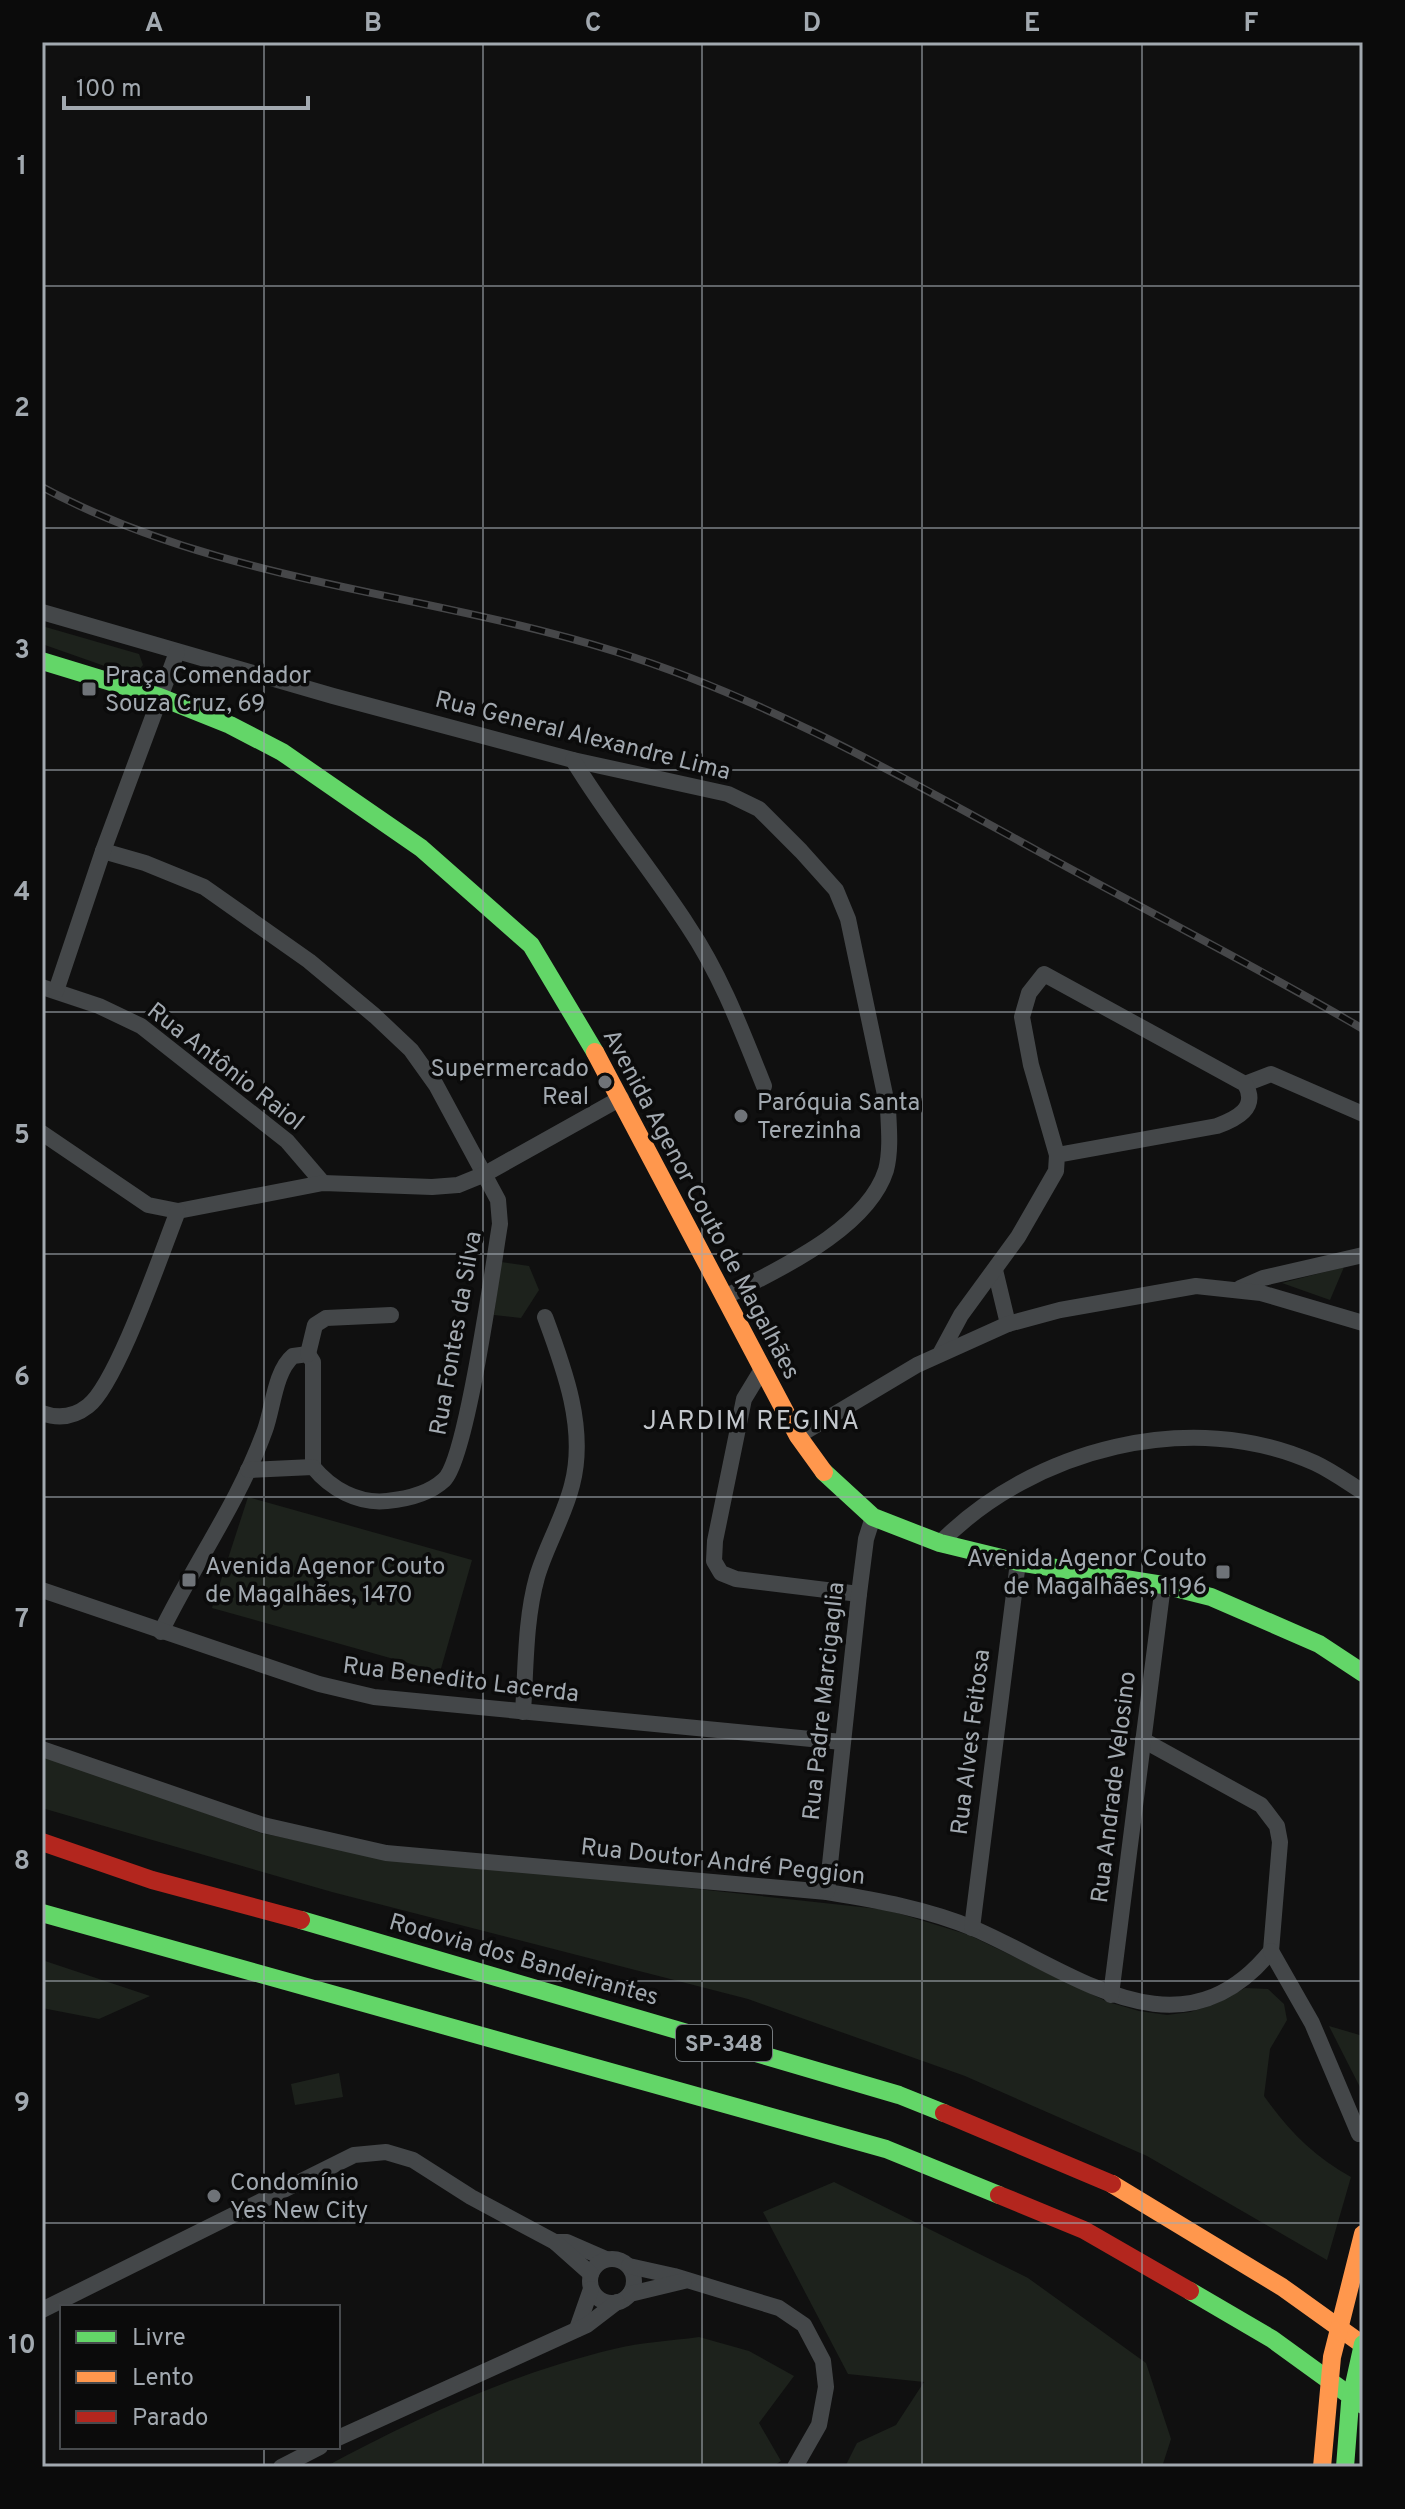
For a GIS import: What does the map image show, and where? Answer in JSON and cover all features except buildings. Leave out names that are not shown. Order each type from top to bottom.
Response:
[{"type":"main road","name":"Avenida Agenor Couto de Magalhães","points":[[42,661],[160,697],[230,725],[282,752],[421,848],[531,945],[569,1004],[621,1098],[761,1371],[798,1436],[826,1475],[873,1517],[940,1543],[1018,1562],[1163,1585],[1211,1597],[1319,1644],[1363,1673]]},
{"type":"main road","name":"Rodovia dos Bandeirantes","points":[[42,1842],[152,1880],[392,1946],[899,2095],[1099,2176],[1282,2287],[1363,2344]]},
{"type":"main road","name":"SP-348","points":[[42,1913],[886,2149],[1084,2230],[1272,2339],[1363,2405]]},
{"type":"main road","points":[[1322,2467],[1332,2357],[1363,2234]]},
{"type":"main road","points":[[1345,2467],[1350,2403],[1363,2344]]},
{"type":"street","name":"Rua General Alexandre Lima","points":[[42,612],[573,760],[728,794],[759,809],[836,890],[848,919],[888,1109],[886,1169],[858,1212],[819,1247],[725,1297]]},
{"type":"street","points":[[49,989],[177,652]]},
{"type":"street","points":[[573,760],[604,812],[690,928],[735,1015],[764,1086]]},
{"type":"street","name":"Rua Fontes da Silva","points":[[103,851],[145,863],[204,887],[309,961],[352,997],[411,1050],[436,1085],[498,1200],[500,1224],[462,1439],[446,1479],[431,1490],[382,1501],[332,1487],[313,1467]]},
{"type":"street","points":[[940,1354],[961,1315],[995,1270],[1056,1171],[1057,1155],[1031,1065],[1022,1017],[1029,993],[1044,974],[1245,1084],[1249,1102],[1237,1119],[1217,1126],[1057,1155]]},
{"type":"street","name":"Rua Antônio Raiol","points":[[49,989],[141,1026],[287,1141],[323,1183]]},
{"type":"street","points":[[1245,1084],[1271,1074],[1363,1114]]},
{"type":"street","points":[[42,1133],[148,1205],[178,1211],[323,1183],[458,1185],[485,1174],[621,1098]]},
{"type":"street","points":[[42,1413],[55,1417],[76,1414],[101,1392],[178,1211]]},
{"type":"street","points":[[1240,1288],[1273,1275],[1363,1255]]},
{"type":"street","points":[[995,1270],[1008,1324]]},
{"type":"street","points":[[798,1436],[940,1354],[1008,1324],[1060,1310],[1196,1286],[1240,1288],[1300,1302],[1363,1323]]},
{"type":"street","points":[[248,1470],[313,1467],[313,1374],[308,1354],[315,1325],[326,1318],[391,1315]]},
{"type":"street","points":[[523,1712],[533,1598],[538,1575],[573,1483],[577,1444],[572,1403],[545,1317]]},
{"type":"street","points":[[161,1632],[248,1470],[288,1360],[308,1354]]},
{"type":"street","points":[[761,1371],[744,1399],[723,1494],[714,1561],[721,1573],[736,1579],[859,1594]]},
{"type":"street","points":[[940,1543],[960,1523],[1040,1472],[1088,1454],[1147,1440],[1222,1440],[1280,1451],[1315,1463],[1363,1492]]},
{"type":"street","name":"Rua Padre Marcigaglia","points":[[827,1892],[859,1594],[866,1539],[873,1517]]},
{"type":"street","name":"Rua Alves Feitosa","points":[[972,1928],[1018,1562]]},
{"type":"street","name":"Rua Andrade Velosino","points":[[1111,1995],[1163,1585]]},
{"type":"street","name":"Rua Benedito Lacerda","points":[[42,1590],[319,1684],[374,1697],[842,1742]]},
{"type":"street","points":[[1143,1740],[1251,1798],[1270,1814],[1280,1842],[1271,1951],[1312,2023],[1359,2134]]},
{"type":"street","name":"Rua Doutor André Peggion","points":[[42,1749],[263,1825],[386,1853],[827,1892],[890,1902],[972,1928],[1111,1995],[1167,2007],[1210,1998],[1254,1972],[1271,1951]]},
{"type":"street","points":[[42,2310],[364,2153],[386,2152],[413,2160],[471,2197],[555,2242],[591,2282],[601,2299],[624,2298],[684,2281]]},
{"type":"street","points":[[555,2242],[567,2242],[606,2259],[622,2261],[629,2266],[779,2308],[794,2315],[812,2336],[823,2361],[825,2400],[819,2425],[795,2467]]},
{"type":"street","points":[[577,2329],[593,2268],[606,2259]]},
{"type":"street","points":[[340,2437],[577,2329],[624,2298],[634,2280],[629,2266]]},
{"type":"street","points":[[281,2467],[316,2449]]},
{"type":"shaded area","points":[[42,626],[139,654],[143,665],[133,676],[42,644]]},
{"type":"shaded area","points":[[501,1262],[529,1266],[539,1290],[521,1318],[494,1315]]},
{"type":"shaded area","points":[[1344,1267],[1330,1300],[1282,1283]]},
{"type":"shaded area","points":[[248,1497],[472,1560],[440,1672],[212,1608]]},
{"type":"shaded area","points":[[42,1755],[261,1833],[388,1859],[506,1868],[888,1910],[969,1935],[1108,2002],[1139,2011],[1167,2015],[1190,2012],[1213,2005],[1245,1988],[1268,1989],[1284,2004],[1287,2020],[1270,2049],[1264,2096],[1303,2142],[1351,2177],[1327,2260],[1147,2156],[965,2076],[748,1999],[332,1892],[42,1808]]},
{"type":"shaded area","points":[[42,1960],[150,1996],[99,2019],[42,2008]]},
{"type":"shaded area","points":[[1329,2026],[1363,2036],[1363,2093]]},
{"type":"shaded area","points":[[339,2073],[343,2097],[295,2105],[291,2084]]},
{"type":"shaded area","points":[[834,2182],[1028,2278],[1146,2363],[1171,2439],[1162,2467],[845,2467],[857,2443],[896,2425],[924,2382],[848,2374],[763,2212]]},
{"type":"shaded area","points":[[699,2337],[749,2351],[794,2376],[759,2423],[781,2461],[772,2467],[325,2467],[430,2414],[539,2371],[624,2347]]},
{"type":"railway","points":[[42,487],[110,519],[180,545],[252,566],[545,632],[617,652],[725,692],[881,766],[1363,1029]]},
{"type":"traffic: fast","points":[[42,661],[160,697],[230,725],[282,752],[421,848],[531,945],[595,1052]]},
{"type":"traffic: fast","points":[[824,1472],[873,1517],[940,1543],[1018,1562],[1163,1585],[1211,1597],[1319,1644],[1363,1673]]},
{"type":"traffic: fast","points":[[42,1913],[886,2149],[999,2195]]},
{"type":"traffic: fast","points":[[301,1920],[899,2095],[944,2113]]},
{"type":"traffic: fast","points":[[1190,2291],[1272,2339],[1363,2405]]},
{"type":"traffic: fast","points":[[1345,2467],[1350,2403],[1363,2344]]},
{"type":"traffic: slow","points":[[595,1052],[798,1436],[824,1472]]},
{"type":"traffic: slow","points":[[1112,2184],[1282,2287],[1363,2345]]},
{"type":"traffic: slow","points":[[1322,2467],[1332,2357],[1363,2234]]},
{"type":"traffic: jam","points":[[42,1842],[152,1880],[301,1920]]},
{"type":"traffic: jam","points":[[944,2113],[1112,2184]]},
{"type":"traffic: jam","points":[[999,2195],[1084,2230],[1190,2291]]},
{"type":"place","name":"Praça Comendador Souza Cruz, 69","points":[[89,689]]},
{"type":"place","name":"Supermercado Real","points":[[605,1082]]},
{"type":"place","name":"Paróquia Santa Terezinha","points":[[741,1116]]},
{"type":"place","name":"Avenida Agenor Couto de Magalhães, 1196","points":[[1223,1572]]},
{"type":"place","name":"Avenida Agenor Couto de Magalhães, 1470","points":[[189,1580]]},
{"type":"place","name":"Condomínio Yes New City","points":[[214,2196]]},
{"type":"district","name":"JARDIM REGINA","points":[[752,1420]]}]
